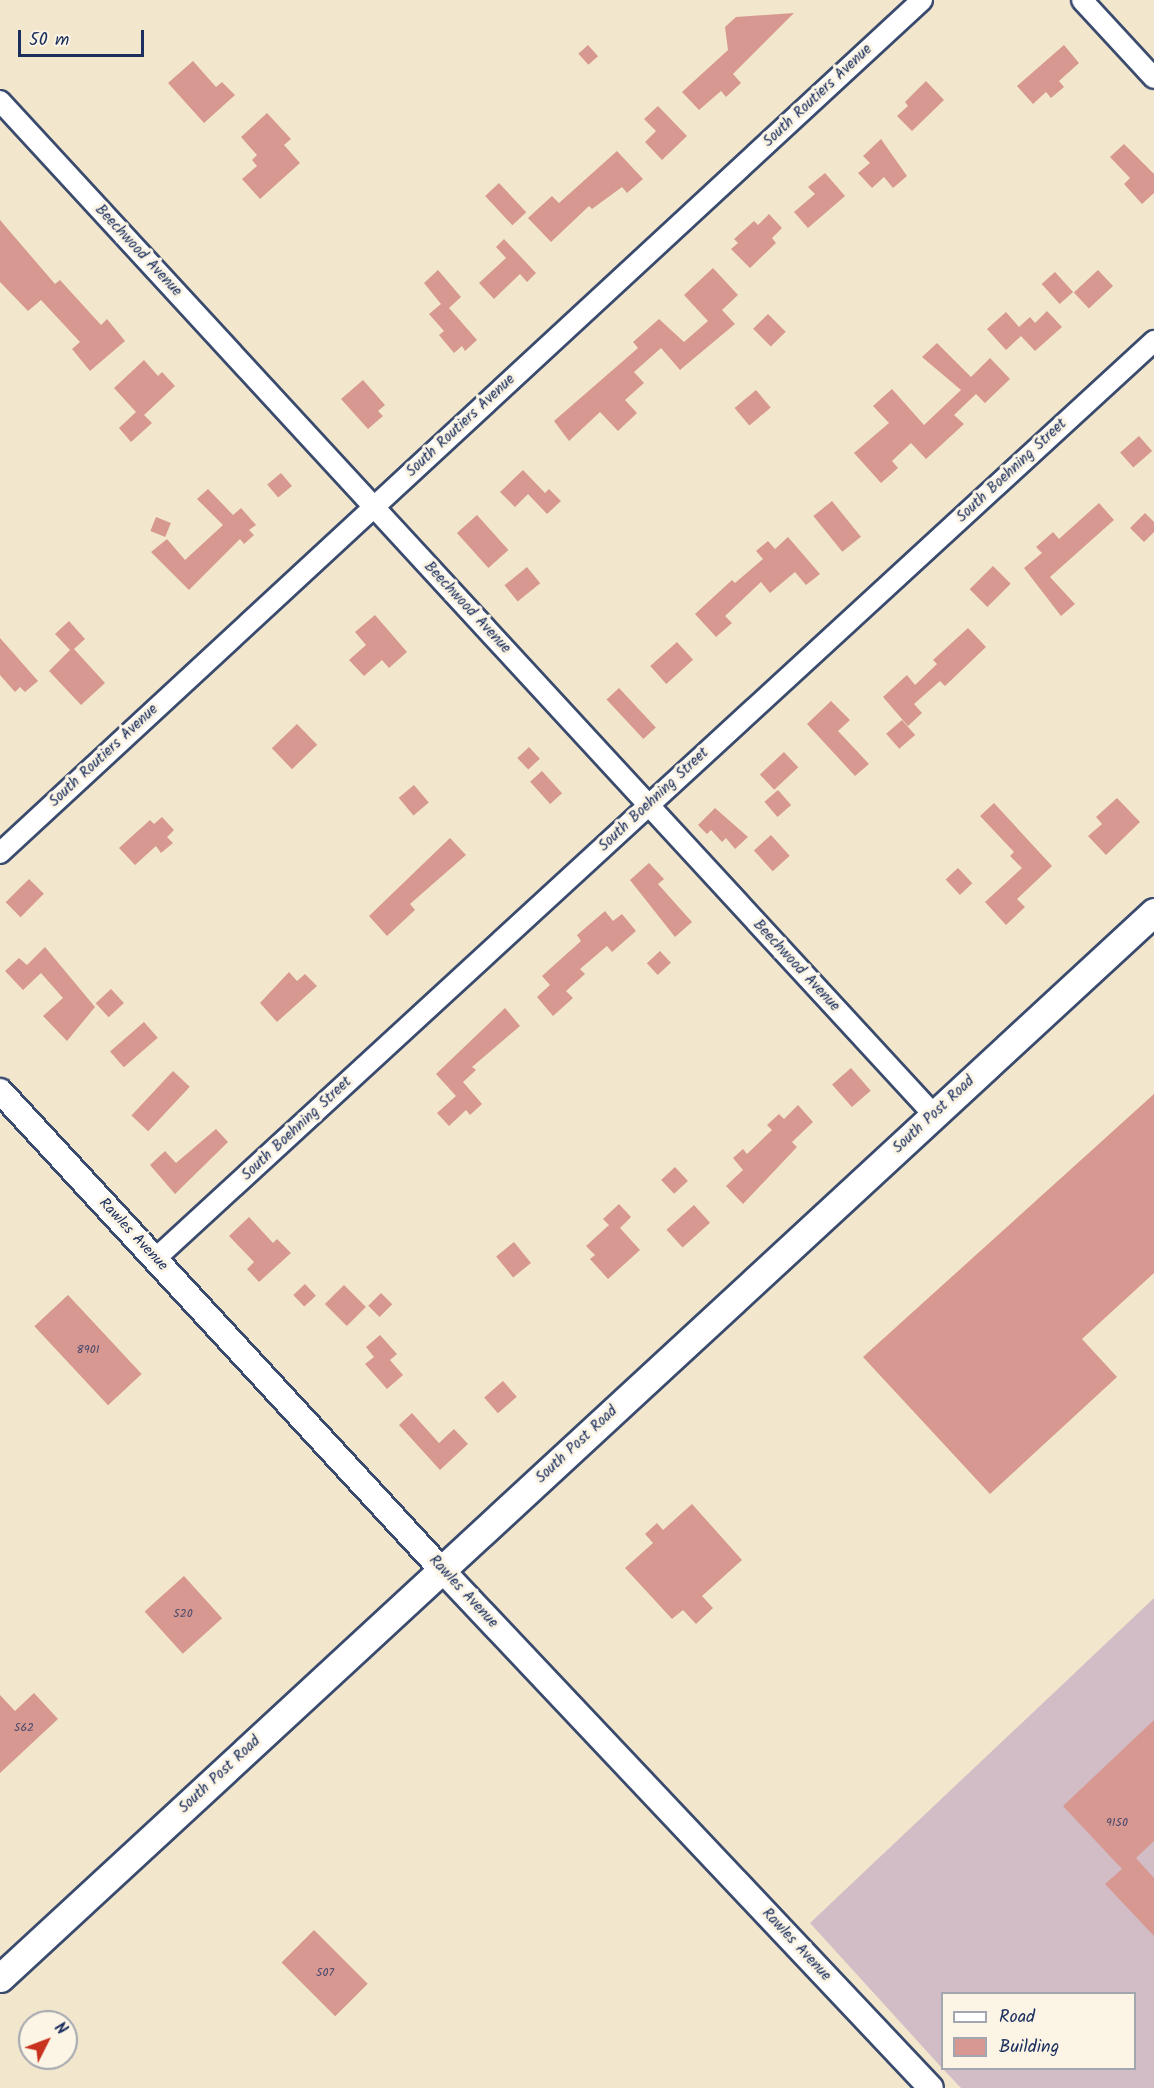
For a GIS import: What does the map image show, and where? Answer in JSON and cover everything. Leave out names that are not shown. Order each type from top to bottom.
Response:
[{"type":"main road","name":"South Post Road","points":[[0,1978],[1154,912]]},
{"type":"street","name":"South Routiers Avenue","points":[[0,852],[922,0]]},
{"type":"street","points":[[1082,0],[1154,78]]},
{"type":"street","name":"Beechwood Avenue","points":[[0,101],[934,1115]]},
{"type":"street","name":"South Boehning Street","points":[[155,1259],[1154,341]]},
{"type":"street","name":"Rawles Avenue","points":[[0,1091],[442,1570],[931,2088]]},
{"type":"shaded area","points":[[1154,1598],[1154,2088],[961,2088],[944,2070],[1136,2070],[1136,1992],[941,1992],[941,2067],[810,1923]]},
{"type":"building","points":[[794,13],[733,74],[741,83],[726,97],[721,91],[699,110],[682,92],[728,50],[725,27],[736,17]]},
{"type":"building","points":[[588,45],[598,56],[588,65],[578,54]]},
{"type":"building","points":[[1064,45],[1079,63],[1059,81],[1064,87],[1051,98],[1046,92],[1033,104],[1017,86]]},
{"type":"building","points":[[193,61],[216,87],[222,82],[235,95],[204,123],[168,83]]},
{"type":"building","points":[[926,81],[944,100],[912,131],[897,116],[908,106],[905,102]]},
{"type":"building","points":[[658,106],[687,136],[662,160],[645,142],[656,131],[644,119]]},
{"type":"building","points":[[267,113],[291,139],[284,145],[300,163],[260,199],[242,179],[257,166],[252,160],[257,155],[241,137]]},
{"type":"building","points":[[881,139],[907,176],[893,188],[884,177],[872,188],[858,173],[870,163],[863,156]]},
{"type":"building","points":[[1124,144],[1154,174],[1154,193],[1142,204],[1124,184],[1130,178],[1110,157]]},
{"type":"building","points":[[617,151],[643,179],[627,193],[622,187],[592,209],[589,206],[551,242],[528,218],[552,196],[559,203]]},
{"type":"building","points":[[825,173],[845,196],[808,228],[794,212],[815,194],[808,187]]},
{"type":"building","points":[[499,183],[526,212],[512,225],[485,196]]},
{"type":"building","points":[[769,214],[782,228],[772,238],[776,243],[750,268],[731,249],[738,243],[734,239],[754,221],[758,225]]},
{"type":"building","points":[[0,220],[55,284],[60,280],[101,325],[107,319],[125,341],[90,371],[72,349],[80,342],[41,300],[28,311],[0,282]]},
{"type":"building","points":[[504,239],[536,273],[527,282],[520,274],[494,299],[479,283],[506,258],[496,247]]},
{"type":"building","points":[[713,268],[738,295],[722,310],[735,324],[680,370],[661,348],[634,372],[644,383],[625,400],[637,413],[618,431],[600,412],[569,441],[554,421],[638,348],[633,342],[659,319],[684,342],[708,321],[684,295]]},
{"type":"building","points":[[438,270],[461,297],[449,308],[477,340],[465,351],[462,346],[454,353],[439,335],[444,331],[429,314],[441,304],[424,283]]},
{"type":"building","points":[[1098,270],[1113,286],[1089,309],[1074,293]]},
{"type":"building","points":[[1055,272],[1073,292],[1060,304],[1042,284]]},
{"type":"building","points":[[1047,311],[1062,327],[1035,351],[1021,336],[1006,350],[987,329],[1006,312],[1019,327],[1030,317],[1035,323]]},
{"type":"building","points":[[768,314],[786,332],[771,347],[753,329]]},
{"type":"building","points":[[937,343],[971,377],[990,358],[1010,379],[985,403],[976,394],[954,415],[964,424],[926,459],[911,443],[892,461],[898,468],[881,483],[854,453],[889,423],[873,406],[892,389],[924,425],[961,390],[922,357]]},
{"type":"building","points":[[144,360],[158,376],[162,372],[175,386],[144,415],[152,423],[131,442],[119,428],[136,412],[114,388]]},
{"type":"building","points":[[363,380],[385,405],[378,411],[383,416],[368,429],[341,399]]},
{"type":"building","points":[[756,390],[771,408],[749,426],[735,408]]},
{"type":"building","points":[[1139,436],[1152,451],[1133,467],[1120,452]]},
{"type":"building","points":[[523,470],[545,493],[549,489],[561,501],[547,514],[528,494],[515,507],[500,492]]},
{"type":"building","points":[[281,473],[292,486],[278,498],[267,485]]},
{"type":"building","points":[[208,489],[233,515],[241,508],[256,525],[249,530],[254,535],[244,544],[240,539],[189,590],[151,552],[167,539],[185,560],[223,525],[197,499]]},
{"type":"building","points":[[832,501],[861,537],[842,552],[813,516]]},
{"type":"building","points":[[1099,503],[1114,520],[1050,577],[1075,604],[1061,616],[1024,568],[1042,553],[1036,547],[1053,532],[1059,539]]},
{"type":"building","points":[[1145,513],[1154,522],[1154,532],[1144,542],[1130,528]]},
{"type":"building","points":[[477,515],[508,550],[488,568],[457,533]]},
{"type":"building","points":[[156,517],[171,523],[165,537],[150,531]]},
{"type":"building","points":[[788,537],[820,574],[806,585],[795,572],[770,593],[761,582],[725,616],[732,623],[716,637],[695,614],[732,580],[735,583],[763,559],[756,551],[768,541],[775,549]]},
{"type":"building","points":[[993,566],[1011,584],[987,607],[970,589]]},
{"type":"building","points":[[527,567],[540,583],[518,602],[504,585]]},
{"type":"building","points":[[375,615],[407,652],[389,668],[382,660],[364,676],[349,660],[366,645],[355,632]]},
{"type":"building","points":[[69,621],[85,639],[74,649],[105,683],[81,705],[49,671],[70,650],[55,634]]},
{"type":"building","points":[[968,628],[986,647],[945,686],[940,681],[914,704],[922,713],[908,726],[883,697],[907,675],[915,685],[937,664],[933,660]]},
{"type":"building","points":[[0,638],[38,681],[25,692],[20,687],[15,692],[0,675]]},
{"type":"building","points":[[677,642],[693,660],[666,684],[650,666]]},
{"type":"building","points":[[619,688],[656,727],[643,739],[607,700]]},
{"type":"building","points":[[831,701],[850,720],[838,731],[869,764],[855,776],[807,724]]},
{"type":"building","points":[[902,720],[915,735],[899,749],[886,734]]},
{"type":"building","points":[[297,724],[317,745],[292,769],[272,748]]},
{"type":"building","points":[[529,747],[540,759],[528,770],[517,758]]},
{"type":"building","points":[[784,752],[798,767],[774,790],[760,775]]},
{"type":"building","points":[[542,771],[562,793],[550,804],[530,782]]},
{"type":"building","points":[[414,785],[429,803],[413,815],[399,798]]},
{"type":"building","points":[[778,790],[791,805],[778,817],[764,802]]},
{"type":"building","points":[[1117,798],[1140,822],[1106,855],[1088,836],[1102,824],[1096,817]]},
{"type":"building","points":[[994,803],[1052,866],[1017,899],[1025,907],[1006,925],[985,902],[1022,868],[1010,856],[1014,852],[980,816]]},
{"type":"building","points":[[715,808],[748,837],[735,849],[726,838],[722,842],[711,830],[707,834],[698,825]]},
{"type":"building","points":[[162,817],[174,830],[167,837],[173,843],[161,853],[156,846],[135,865],[119,848],[150,820],[154,824]]},
{"type":"building","points":[[771,835],[790,856],[773,871],[754,850]]},
{"type":"building","points":[[450,838],[466,855],[410,904],[415,910],[387,936],[369,916]]},
{"type":"building","points":[[649,863],[664,879],[658,884],[692,922],[675,937],[630,880]]},
{"type":"building","points":[[958,868],[972,883],[960,895],[946,880]]},
{"type":"building","points":[[29,879],[44,894],[21,917],[6,902]]},
{"type":"building","points":[[605,911],[613,921],[622,914],[636,931],[612,952],[607,946],[580,969],[585,974],[566,991],[573,998],[553,1016],[537,997],[550,985],[542,976],[581,941],[577,935]]},
{"type":"building","points":[[45,947],[95,1007],[67,1041],[43,1016],[63,998],[41,973],[23,990],[5,971],[19,958],[27,965]]},
{"type":"building","points":[[660,951],[671,963],[658,975],[647,963]]},
{"type":"building","points":[[289,972],[297,981],[305,974],[317,986],[277,1022],[260,1003]]},
{"type":"building","points":[[111,989],[124,1003],[109,1017],[96,1003]]},
{"type":"building","points":[[505,1008],[520,1026],[472,1067],[476,1070],[463,1082],[482,1104],[470,1115],[466,1110],[449,1126],[437,1113],[456,1096],[436,1074]]},
{"type":"building","points":[[144,1022],[158,1038],[124,1067],[110,1052]]},
{"type":"building","points":[[851,1068],[871,1091],[852,1107],[832,1084]]},
{"type":"building","points":[[173,1071],[190,1087],[148,1131],[131,1116]]},
{"type":"building","points":[[1154,1094],[1154,1273],[1082,1339],[1117,1377],[990,1494],[863,1357]]},
{"type":"building","points":[[798,1105],[813,1122],[792,1142],[797,1147],[743,1204],[726,1186],[743,1170],[733,1158],[743,1149],[747,1154],[772,1130],[767,1125],[779,1114],[784,1119]]},
{"type":"building","points":[[216,1129],[228,1142],[175,1194],[150,1165],[165,1151],[176,1163]]},
{"type":"building","points":[[675,1167],[688,1181],[674,1194],[661,1180]]},
{"type":"building","points":[[619,1204],[631,1217],[620,1228],[640,1250],[608,1279],[590,1259],[595,1255],[586,1246],[609,1225],[603,1219]]},
{"type":"building","points":[[694,1205],[710,1223],[683,1248],[667,1230]]},
{"type":"building","points":[[249,1217],[273,1243],[277,1239],[291,1253],[259,1282],[247,1269],[254,1262],[229,1236]]},
{"type":"building","points":[[514,1242],[531,1263],[513,1277],[496,1256]]},
{"type":"building","points":[[305,1284],[316,1296],[304,1307],[293,1295]]},
{"type":"building","points":[[344,1285],[366,1307],[347,1326],[325,1304]]},
{"type":"building","points":[[381,1293],[392,1304],[380,1317],[368,1306]]},
{"type":"building","points":[[68,1295],[142,1374],[108,1405],[34,1326]]},
{"type":"building","points":[[380,1335],[397,1354],[390,1360],[403,1375],[387,1389],[365,1364],[374,1357],[366,1347]]},
{"type":"building","points":[[503,1381],[517,1397],[498,1413],[484,1397]]},
{"type":"building","points":[[412,1413],[439,1443],[454,1429],[468,1444],[440,1470],[399,1425]]},
{"type":"building","points":[[692,1504],[742,1560],[702,1596],[713,1608],[696,1624],[683,1610],[672,1619],[625,1568],[653,1543],[645,1534],[657,1523],[663,1530]]},
{"type":"building","points":[[184,1576],[222,1618],[183,1654],[145,1611]]},
{"type":"building","points":[[34,1693],[58,1719],[0,1773],[0,1695],[15,1711]]},
{"type":"building","points":[[1154,1720],[1154,1841],[1136,1858],[1154,1878],[1154,1936],[1105,1884],[1122,1869],[1063,1806]]},
{"type":"building","points":[[314,1930],[368,1984],[335,2016],[281,1963]]}]
